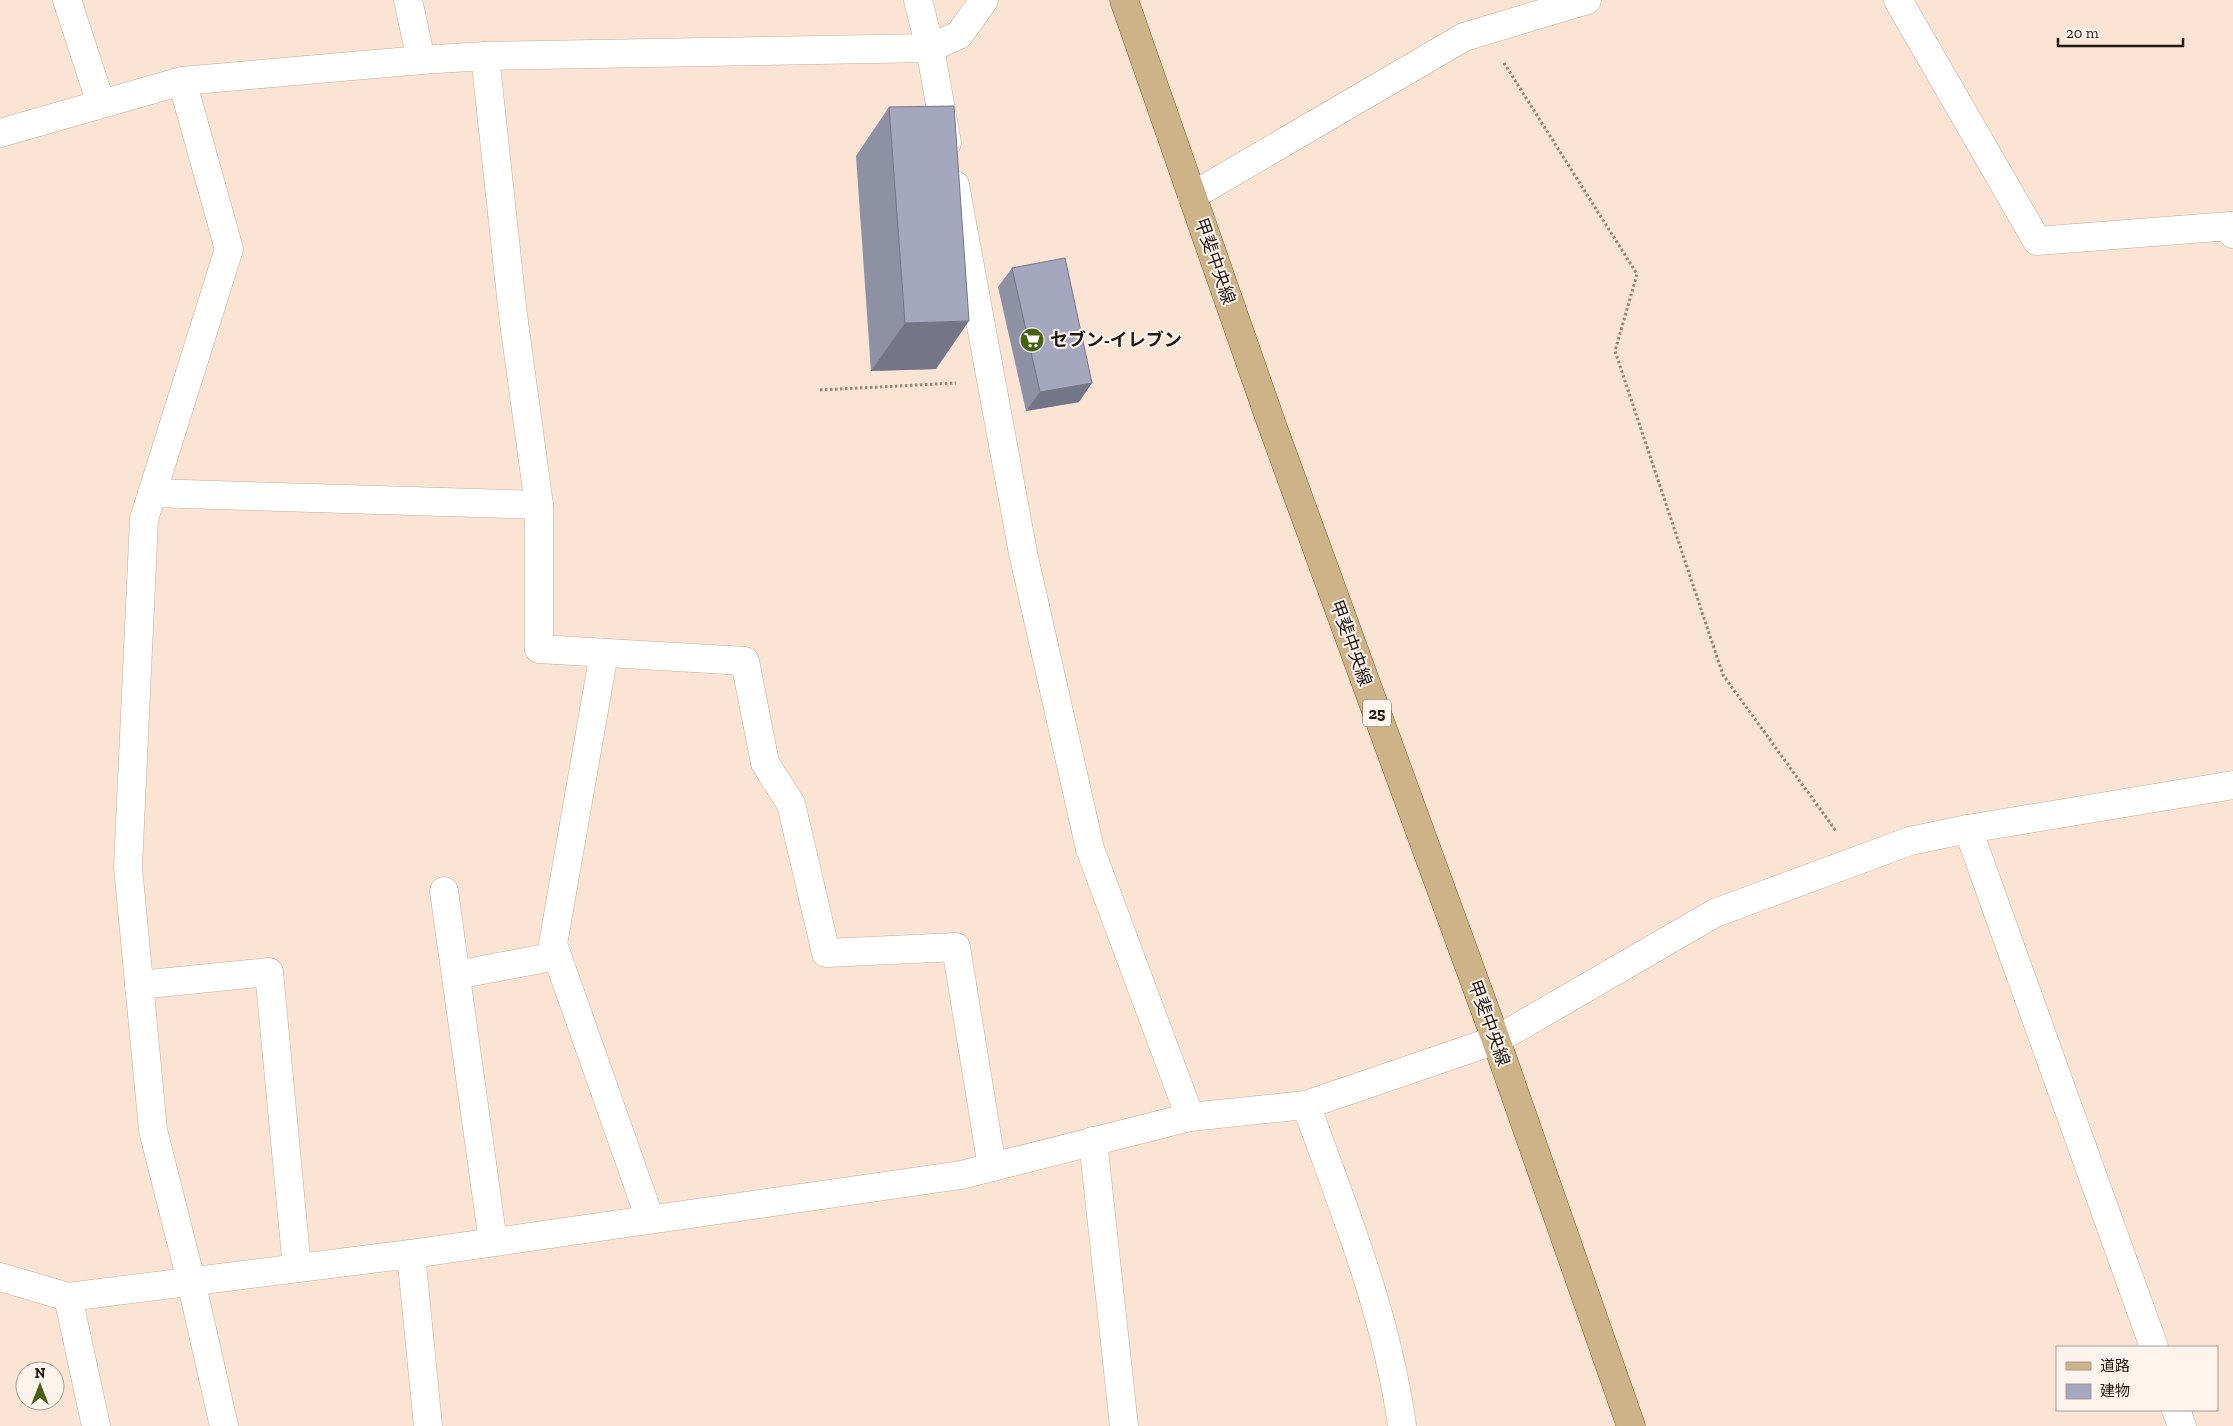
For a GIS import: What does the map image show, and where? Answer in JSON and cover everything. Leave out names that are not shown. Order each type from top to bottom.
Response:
[{"type":"main road","name":"甲斐中央線","points":[[1124,0],[1272,425],[1496,1040],[1630,1426]]},
{"type":"street","points":[[67,0],[101,104]]},
{"type":"street","points":[[408,0],[421,60]]},
{"type":"street","points":[[918,0],[930,48],[1024,553],[1090,849],[1190,1117]]},
{"type":"street","points":[[0,133],[182,81],[485,56],[930,48],[959,35],[984,0]]},
{"type":"street","points":[[1192,196],[1464,37],[1587,0]]},
{"type":"street","points":[[1898,0],[2037,241],[2230,226],[2233,234]]},
{"type":"street","points":[[485,56],[513,314],[539,505],[539,649],[745,661],[765,763],[791,804],[826,954],[956,946],[992,1167]]},
{"type":"street","points":[[182,81],[229,248],[144,519],[128,867],[152,1130],[224,1426]]},
{"type":"street","points":[[152,493],[539,505]]},
{"type":"street","points":[[604,653],[553,944],[650,1220]]},
{"type":"street","points":[[0,1278],[68,1297],[410,1254],[961,1175],[1190,1117],[1306,1105],[1496,1040],[1715,912],[1910,841],[1968,829],[2233,785]]},
{"type":"street","points":[[1968,829],[2154,1346]]},
{"type":"street","points":[[444,891],[493,1242]]},
{"type":"street","points":[[456,975],[557,956]]},
{"type":"street","points":[[139,985],[269,972],[297,1268]]},
{"type":"street","points":[[1306,1105],[1364,1265],[1397,1390],[1402,1426]]},
{"type":"street","points":[[1093,1141],[1124,1426]]},
{"type":"street","points":[[410,1254],[428,1426]]},
{"type":"street","points":[[68,1297],[96,1426]]},
{"type":"street","points":[[2176,1411],[2182,1426]]},
{"type":"path","points":[[1484,31],[1638,274],[1615,351],[1723,675],[1858,860]]},
{"type":"path","points":[[820,390],[992,381]]},
{"type":"building","points":[[954,106],[969,321],[905,323],[889,107]]},
{"type":"building","points":[[1065,258],[1092,383],[1040,392],[1012,268]]},
{"type":"place","name":"セブン-イレブン","points":[[1032,340]]}]
